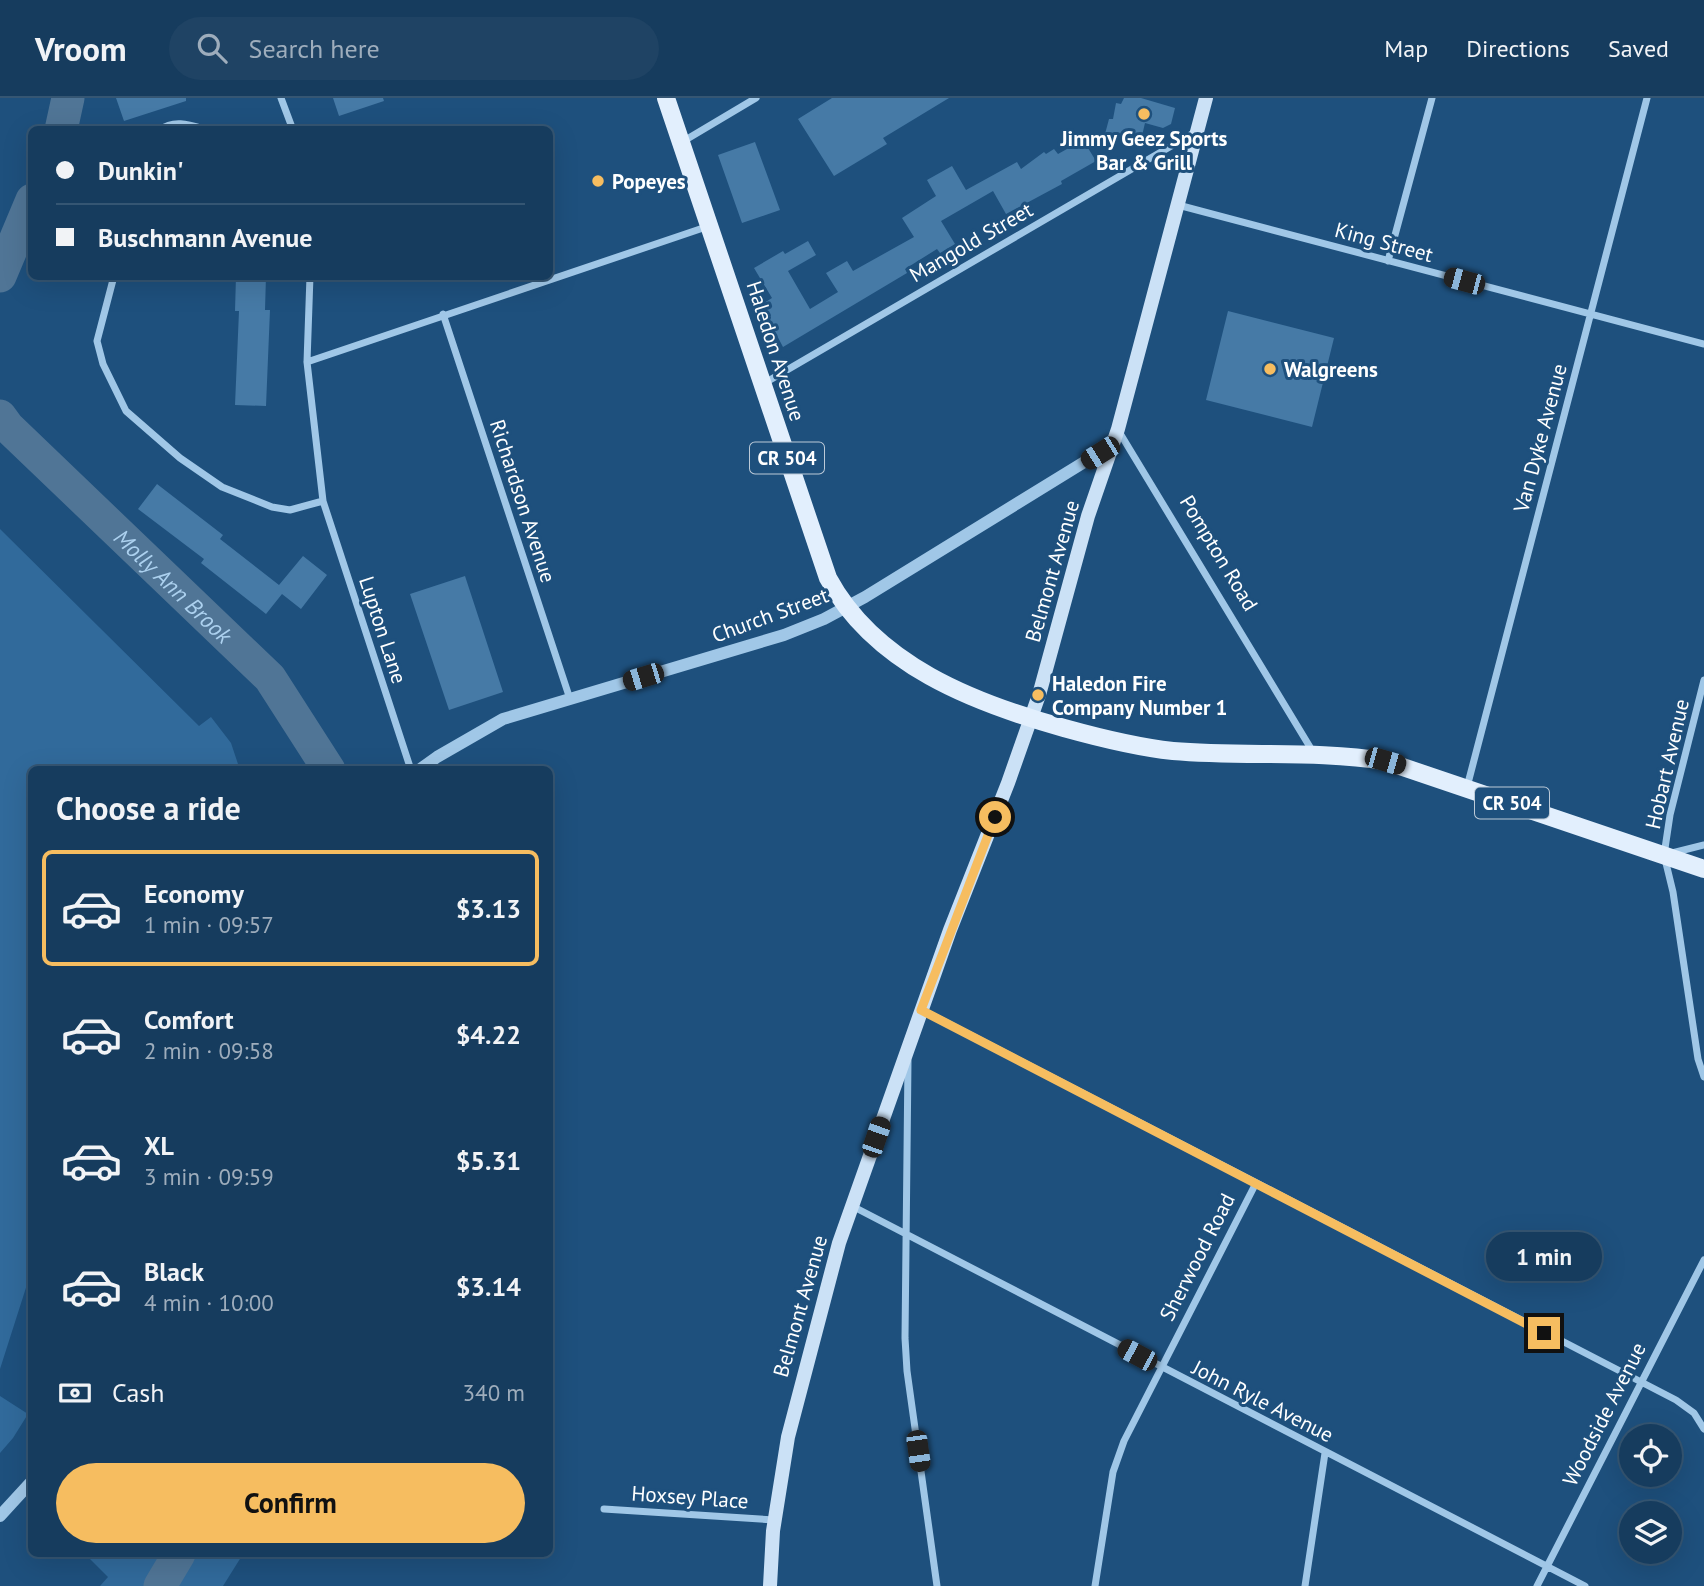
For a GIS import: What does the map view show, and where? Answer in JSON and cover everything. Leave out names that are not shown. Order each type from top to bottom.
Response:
[{"type":"main road","name":"Haledon Avenue","points":[[666,98],[828,578],[846,607],[896,654],[934,679],[999,709],[1031,719]]},
{"type":"main road","name":"Belmont Avenue","points":[[770,1586],[774,1520],[788,1437],[839,1243],[921,1010],[1031,719],[1088,516],[1118,429],[1206,98]]},
{"type":"main road","name":"CR 504","points":[[1031,719],[1110,741],[1147,748],[1265,756],[1358,757],[1385,761],[1704,869]]},
{"type":"street","points":[[281,98],[292,126]]},
{"type":"street","points":[[681,142],[757,98]]},
{"type":"street","points":[[1388,261],[1432,98]]},
{"type":"street","name":"Van Dyke Avenue","points":[[1466,788],[1647,98]]},
{"type":"street","points":[[165,126],[181,123],[192,126]]},
{"type":"street","name":"Mangold Street","points":[[762,384],[1197,131]]},
{"type":"street","name":"King Street","points":[[1178,205],[1704,344]]},
{"type":"street","points":[[553,278],[710,226]]},
{"type":"street","points":[[113,280],[97,341],[103,365],[126,411],[180,458],[222,487],[272,507],[290,510],[323,501]]},
{"type":"street","name":"Lupton Lane","points":[[310,280],[307,362],[323,501],[410,766]]},
{"type":"street","points":[[307,362],[546,280]]},
{"type":"street","name":"Richardson Avenue","points":[[443,314],[570,699]]},
{"type":"street","name":"Pompton Road","points":[[1118,429],[1315,756]]},
{"type":"street","name":"Church Street","points":[[425,766],[503,719],[784,635],[846,607],[1112,445]]},
{"type":"street","name":"Hobart Avenue","points":[[1664,855],[1670,815],[1704,680]]},
{"type":"street","points":[[1704,845],[1664,855],[1673,892],[1698,1059],[1704,1077]]},
{"type":"street","points":[[921,1010],[1640,1383],[1676,1399],[1694,1413],[1704,1429]]},
{"type":"street","name":"Belmont Avenue","points":[[908,1046],[906,1371],[937,1586]]},
{"type":"street","name":"Sherwood Road","points":[[1095,1586],[1118,1454],[1256,1183]]},
{"type":"street","name":"John Ryle Avenue","points":[[852,1205],[1585,1586]]},
{"type":"street","name":"Woodside Avenue","points":[[1537,1586],[1704,1259]]},
{"type":"street","points":[[1305,1586],[1325,1453]]},
{"type":"street","points":[[0,1516],[28,1484]]},
{"type":"street","name":"Hoxsey Place","points":[[604,1509],[774,1520]]},
{"type":"shaded area","points":[[0,529],[199,726],[211,717],[231,743],[239,766],[28,766],[28,1281],[0,1369]]},
{"type":"shaded area","points":[[0,1396],[28,1414],[0,1453]]},
{"type":"shaded area","points":[[88,1557],[241,1557],[223,1586],[100,1586],[108,1577]]},
{"type":"building","points":[[116,98],[186,98],[186,101],[124,121]]},
{"type":"building","points":[[333,98],[383,98],[384,101],[339,116]]},
{"type":"building","points":[[832,98],[949,98],[883,138],[887,144],[834,176],[798,119]]},
{"type":"building","name":"Jimmy Geez Sports Bar & Grill","points":[[1124,98],[1141,98],[1175,108],[1171,124],[1163,128],[1145,123],[1141,140],[1121,134],[1120,138],[1105,134],[1109,119],[1113,119],[1116,103],[1121,104]]},
{"type":"building","points":[[1083,140],[1096,161],[1061,181],[1062,184],[1006,214],[993,191],[941,221],[955,244],[940,253],[937,249],[905,269],[907,273],[783,347],[761,305],[772,298],[754,268],[783,251],[785,254],[808,241],[816,255],[788,271],[810,309],[838,292],[826,273],[847,261],[853,271],[914,237],[902,218],[936,196],[927,180],[952,166],[966,190],[1017,162],[1021,169],[1044,152],[1046,154],[1054,149],[1058,154]]},
{"type":"building","points":[[755,142],[780,210],[742,223],[718,155]]},
{"type":"building","points":[[236,280],[266,280],[265,310],[270,310],[266,406],[235,405],[239,311],[235,311]]},
{"type":"building","name":"Walgreens","points":[[1228,311],[1334,338],[1312,427],[1206,400]]},
{"type":"building","points":[[157,484],[223,535],[220,539],[279,585],[303,556],[327,575],[301,609],[282,594],[266,614],[201,563],[204,559],[138,509]]},
{"type":"building","points":[[465,576],[503,692],[449,710],[410,594]]},
{"type":"waterway","name":"Molly Ann Brook","points":[[62,126],[68,98]]},
{"type":"waterway","name":"Molly Ann Brook","points":[[0,276],[28,210]]},
{"type":"waterway","name":"Molly Ann Brook","points":[[0,416],[8,427],[270,678],[326,766]]},
{"type":"waterway","name":"Molly Ann Brook","points":[[160,1586],[177,1557]]},
{"type":"place","name":"Jimmy Geez Sports Bar & Grill","points":[[1144,114]]},
{"type":"place","name":"Popeyes","points":[[598,181]]},
{"type":"place","name":"Walgreens","points":[[1270,369]]},
{"type":"place","name":"Haledon Fire Company Number 1","points":[[1038,695]]},
{"type":"route","points":[[995,817],[921,1010],[1544,1333]]}]
